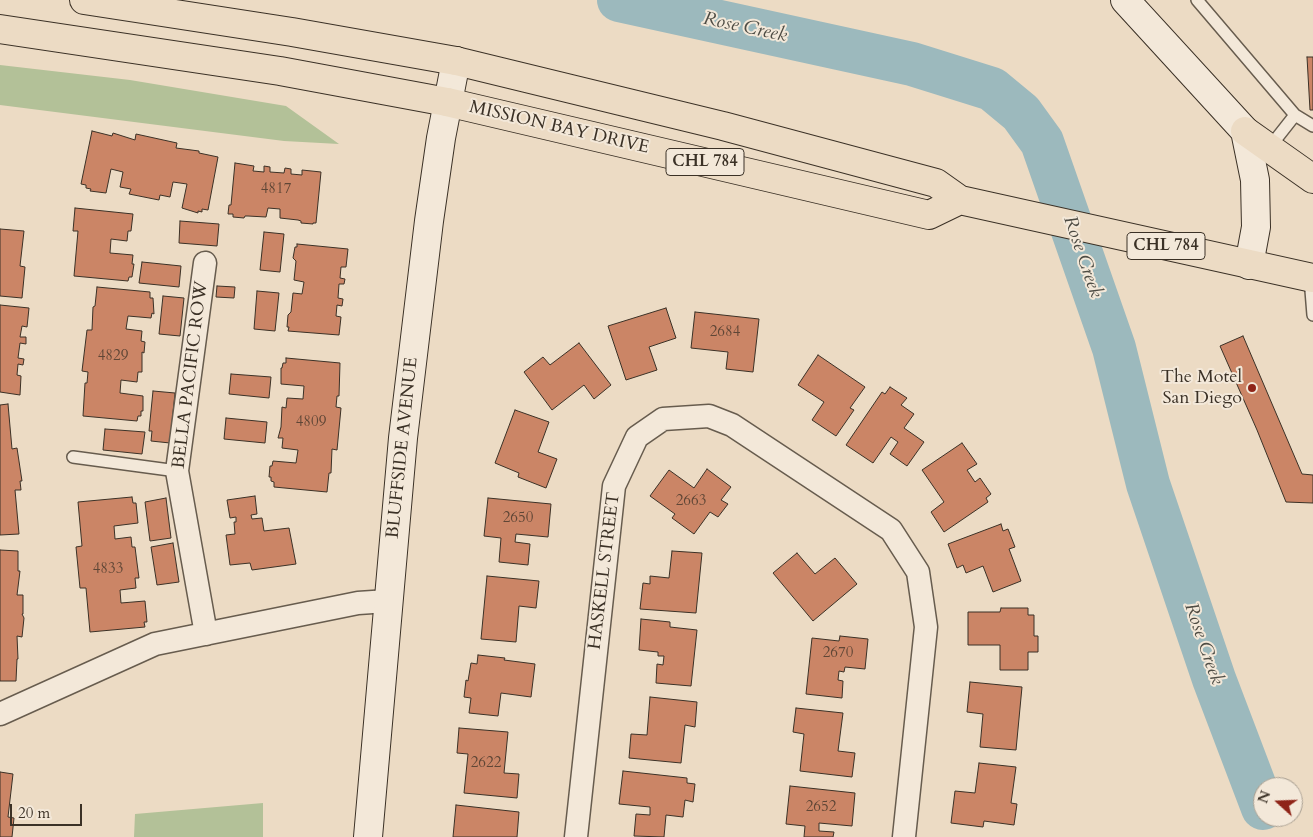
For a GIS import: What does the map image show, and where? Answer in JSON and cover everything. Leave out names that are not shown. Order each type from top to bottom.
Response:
[{"type":"main road","points":[[84,0],[292,32],[456,61]]},
{"type":"main road","name":"MISSION BAY DRIVE","points":[[0,29],[280,71],[448,102],[929,215],[960,200]]},
{"type":"main road","name":"CHL 784","points":[[456,61],[723,126],[936,183],[960,200],[1312,278]]},
{"type":"main road","points":[[1245,131],[1313,179]]},
{"type":"street","points":[[1125,0],[1245,131],[1255,180],[1256,227],[1248,265]]},
{"type":"street","name":"BLUFFSIDE AVENUE","points":[[368,837],[404,438],[427,240],[456,61]]},
{"type":"street","name":"BELLA PACIFIC ROW","points":[[204,263],[177,471],[206,634]]},
{"type":"street","name":"HASKELL STREET","points":[[576,837],[614,486],[637,437],[663,419],[709,416],[732,425],[891,530],[918,572],[926,627],[904,837]]},
{"type":"street","points":[[0,714],[155,644],[358,602],[388,602]]},
{"type":"lane","points":[[1196,0],[1295,115],[1313,126]]},
{"type":"lane","points":[[1269,148],[1295,115]]},
{"type":"lane","points":[[1312,278],[1313,315]]},
{"type":"lane","points":[[73,457],[177,471]]},
{"type":"green space","points":[[0,65],[130,80],[286,106],[339,144],[284,141],[0,105]]},
{"type":"green space","points":[[263,803],[263,837],[134,837],[135,814]]},
{"type":"building","points":[[1307,57],[1313,57],[1313,110],[1310,110]]},
{"type":"building","points":[[92,131],[112,136],[113,133],[135,140],[136,134],[177,143],[176,148],[199,151],[199,153],[218,157],[208,210],[202,209],[202,212],[198,211],[198,213],[182,208],[187,184],[173,182],[170,197],[160,195],[159,200],[129,194],[131,189],[120,187],[123,172],[111,169],[106,193],[90,191],[91,189],[86,188],[86,185],[81,184]]},
{"type":"building","points":[[235,163],[254,166],[253,171],[264,172],[264,166],[270,167],[270,172],[284,173],[285,168],[291,169],[291,174],[302,175],[302,170],[321,172],[316,223],[301,223],[298,220],[280,218],[280,209],[268,208],[266,217],[245,216],[244,218],[233,217],[233,214],[228,214],[229,205],[231,205]]},
{"type":"building","points":[[75,208],[133,214],[131,231],[128,231],[127,241],[111,239],[110,253],[133,255],[132,277],[129,277],[128,281],[74,276],[78,231],[73,231]]},
{"type":"building","points":[[180,221],[219,224],[217,246],[179,243]]},
{"type":"building","points":[[0,229],[24,231],[20,266],[25,267],[22,298],[0,296]]},
{"type":"building","points":[[264,232],[284,234],[280,272],[260,270]]},
{"type":"building","points":[[297,244],[348,249],[346,267],[341,267],[340,278],[345,279],[344,284],[339,284],[338,298],[343,299],[342,306],[337,305],[336,316],[341,317],[339,335],[288,331],[288,315],[291,312],[293,293],[302,294],[304,282],[294,280],[296,261],[293,258]]},
{"type":"building","points":[[142,262],[181,266],[179,287],[139,283]]},
{"type":"building","points":[[217,286],[235,287],[234,298],[216,297]]},
{"type":"building","points":[[97,287],[150,292],[150,298],[153,298],[154,314],[152,313],[151,318],[128,316],[126,329],[142,331],[141,341],[145,342],[144,353],[142,352],[142,372],[138,372],[137,382],[121,380],[120,393],[143,396],[143,411],[141,411],[141,416],[138,416],[137,421],[83,416],[85,383],[87,383],[88,372],[82,371],[87,330],[92,330],[93,307],[95,306]]},
{"type":"building","points":[[257,291],[279,293],[275,331],[254,329]]},
{"type":"building","points":[[163,296],[184,298],[180,336],[159,334]]},
{"type":"building","points":[[0,305],[29,308],[27,327],[22,326],[20,337],[26,337],[26,344],[20,343],[18,358],[24,359],[23,365],[18,364],[17,375],[21,376],[20,395],[0,392]]},
{"type":"building","points":[[666,308],[676,338],[649,347],[657,370],[626,380],[608,326]]},
{"type":"building","points":[[695,312],[759,319],[753,372],[726,369],[728,352],[691,348]]},
{"type":"building","name":"The Motel San Diego","points":[[1243,336],[1302,474],[1313,475],[1313,503],[1286,502],[1220,346]]},
{"type":"building","points":[[579,343],[611,385],[594,399],[584,385],[552,410],[524,372],[543,357],[550,365]]},
{"type":"building","points":[[818,355],[865,387],[850,408],[854,410],[836,436],[812,420],[824,402],[798,385]]},
{"type":"building","points":[[286,358],[340,363],[339,396],[337,396],[336,407],[341,408],[337,450],[332,449],[331,473],[329,473],[327,492],[274,487],[274,482],[269,477],[270,466],[272,466],[273,461],[296,463],[298,450],[282,448],[283,438],[278,438],[281,427],[282,407],[286,408],[287,398],[303,399],[304,386],[281,384],[281,368],[283,363],[286,363]]},
{"type":"building","points":[[231,374],[271,377],[269,398],[229,394]]},
{"type":"building","points":[[890,387],[907,398],[901,405],[914,414],[904,428],[924,442],[907,466],[890,454],[898,442],[891,437],[873,463],[846,445],[882,392],[885,394]]},
{"type":"building","points":[[153,391],[175,393],[170,443],[151,441],[152,431],[149,431]]},
{"type":"building","points":[[8,404],[12,449],[17,448],[22,481],[20,481],[21,490],[15,490],[19,534],[0,535],[0,405]]},
{"type":"building","points":[[515,410],[549,422],[538,452],[557,459],[546,488],[518,477],[519,473],[495,463]]},
{"type":"building","points":[[226,418],[267,422],[265,443],[224,439]]},
{"type":"building","points":[[105,429],[145,432],[142,454],[103,450]]},
{"type":"building","points":[[962,443],[977,464],[967,470],[975,482],[980,478],[991,494],[986,498],[988,502],[944,532],[931,512],[944,502],[922,470]]},
{"type":"building","points":[[707,469],[731,487],[721,500],[728,504],[718,517],[710,512],[694,534],[672,518],[675,514],[650,496],[669,470],[694,488]]},
{"type":"building","points":[[255,496],[257,514],[251,515],[252,519],[262,518],[264,531],[289,528],[296,564],[252,570],[250,563],[230,565],[226,535],[235,534],[234,522],[236,522],[236,517],[230,518],[227,500]]},
{"type":"building","points":[[132,497],[133,503],[136,503],[138,523],[114,526],[115,539],[131,537],[132,547],[135,547],[139,578],[135,578],[136,588],[120,590],[121,603],[145,601],[147,622],[144,622],[145,627],[90,632],[86,588],[80,588],[76,547],[82,546],[78,502]]},
{"type":"building","points":[[166,498],[171,538],[150,541],[145,502]]},
{"type":"building","points":[[488,498],[551,504],[548,537],[516,534],[515,542],[530,544],[528,565],[499,562],[501,538],[484,536]]},
{"type":"building","points":[[1001,524],[1003,531],[1008,529],[1015,547],[1009,549],[1021,581],[993,592],[983,566],[966,573],[963,565],[957,568],[948,544]]},
{"type":"building","points":[[173,543],[179,582],[157,585],[151,547]]},
{"type":"building","points":[[0,550],[18,551],[18,571],[20,571],[17,595],[23,595],[22,614],[24,618],[22,637],[17,636],[18,659],[16,681],[0,681]]},
{"type":"building","points":[[672,551],[702,553],[696,613],[640,609],[643,583],[650,584],[650,576],[669,578]]},
{"type":"building","points":[[797,553],[815,574],[835,558],[857,584],[813,621],[773,573]]},
{"type":"building","points":[[487,576],[539,581],[536,608],[519,606],[516,642],[481,639]]},
{"type":"building","points":[[1001,608],[1028,608],[1028,615],[1034,615],[1034,636],[1038,636],[1038,652],[1028,652],[1028,670],[1000,670],[1000,645],[968,645],[968,612],[1000,612]]},
{"type":"building","points":[[641,619],[670,622],[670,627],[697,630],[691,686],[656,683],[657,664],[663,665],[664,656],[658,656],[658,652],[639,650]]},
{"type":"building","points":[[840,636],[868,639],[865,669],[845,667],[844,672],[839,671],[838,680],[843,681],[842,698],[806,694],[812,638],[839,641]]},
{"type":"building","points":[[478,655],[535,664],[531,697],[501,693],[498,716],[469,713],[471,698],[464,697],[466,680],[468,681],[471,663],[477,664]]},
{"type":"building","points":[[970,682],[1022,687],[1016,750],[980,747],[983,714],[967,712]]},
{"type":"building","points":[[650,697],[697,702],[695,727],[685,725],[681,763],[629,758],[631,734],[647,735]]},
{"type":"building","points":[[796,708],[843,713],[838,751],[855,753],[852,777],[800,771],[804,734],[793,732]]},
{"type":"building","points":[[459,728],[508,732],[504,773],[519,774],[517,798],[464,793],[468,754],[457,753]]},
{"type":"building","points":[[979,763],[1016,767],[1011,803],[1017,804],[1014,825],[984,821],[983,827],[951,823],[955,791],[975,793]]},
{"type":"building","points":[[623,771],[687,778],[687,783],[695,784],[693,802],[685,800],[683,817],[666,815],[664,837],[634,836],[636,814],[650,815],[650,807],[619,804]]},
{"type":"building","points":[[0,772],[13,774],[8,817],[14,818],[12,837],[0,837]]},
{"type":"building","points":[[790,786],[855,793],[852,826],[819,823],[819,831],[834,832],[833,837],[804,837],[805,826],[786,824]]},
{"type":"building","points":[[456,805],[519,812],[517,837],[453,837]]},
{"type":"waterway","name":"Rose Creek","points":[[619,0],[912,64],[992,89],[1021,113],[1042,142],[1114,348],[1148,484],[1214,679],[1253,782]]},
{"type":"place","name":"The Motel San Diego","points":[[1252,388]]}]
